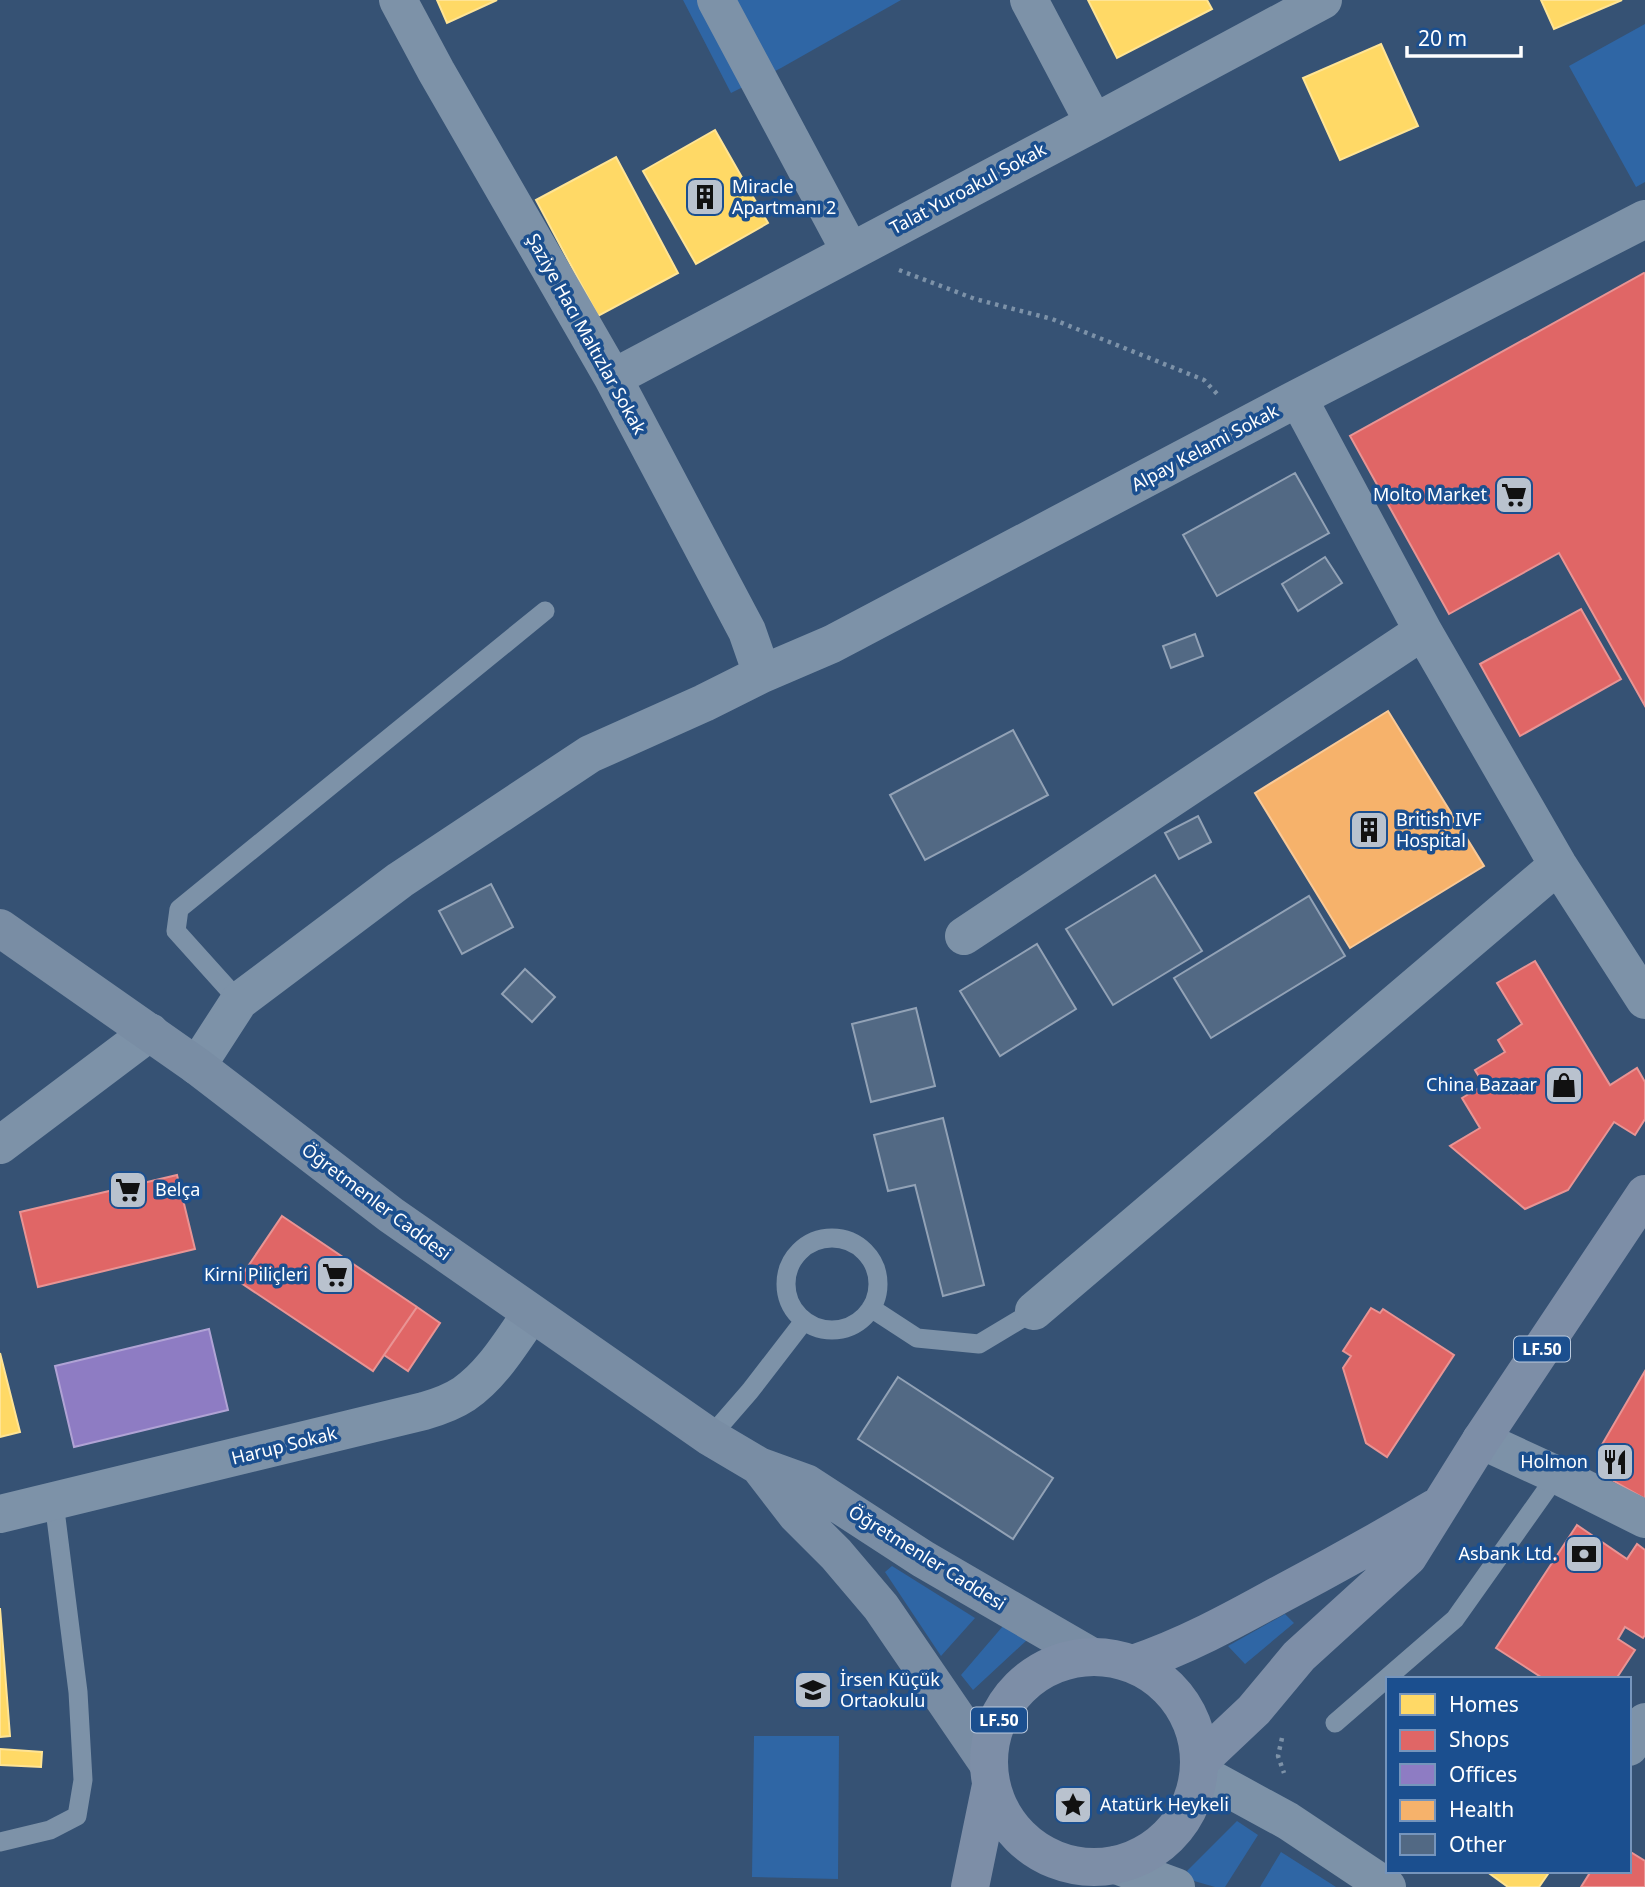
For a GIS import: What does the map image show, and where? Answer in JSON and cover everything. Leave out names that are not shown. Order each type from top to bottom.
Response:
[{"type":"main road","name":"Öğretmenler Caddesi","points":[[0,928],[197,1066],[391,1215],[710,1437],[759,1466],[806,1483],[923,1559],[1092,1657]]},
{"type":"main road","name":"LF.50","points":[[1200,1767],[1254,1710],[1299,1656],[1408,1557],[1481,1440],[1645,1194]]},
{"type":"main road","name":"Öğretmenler Caddesi","points":[[759,1466],[796,1514],[836,1554],[881,1608],[990,1775]]},
{"type":"main road","name":"LF.50","points":[[1133,1664],[1166,1653],[1251,1611],[1440,1505]]},
{"type":"main road","name":"LF.50","points":[[970,1887],[990,1775],[993,1732],[1007,1702],[1031,1678],[1060,1663],[1092,1657],[1133,1664],[1160,1679],[1181,1703],[1195,1730],[1200,1767],[1191,1805],[1173,1833],[1147,1854],[1097,1873],[1060,1862],[1028,1845],[1004,1818],[990,1775]]},
{"type":"street","name":"Şaziye Hacı Maltızlar Sokak","points":[[398,0],[613,378],[747,631],[762,674]]},
{"type":"street","points":[[716,0],[850,251]]},
{"type":"street","points":[[1029,0],[1094,123]]},
{"type":"street","name":"Talat Yuroakul Sokak","points":[[613,378],[1323,0]]},
{"type":"street","name":"Alpay Kelami Sokak","points":[[239,1001],[400,880],[590,754],[832,644],[1298,398],[1645,219]]},
{"type":"street","points":[[1298,398],[1423,631],[1558,865],[1645,1000]]},
{"type":"street","points":[[964,936],[1423,631]]},
{"type":"street","points":[[1034,1311],[1558,865]]},
{"type":"street","points":[[197,1066],[239,1001]]},
{"type":"street","points":[[0,1145],[149,1032]]},
{"type":"street","name":"Harup Sokak","points":[[0,1514],[424,1412],[463,1395],[479,1381],[531,1314]]},
{"type":"street","points":[[1481,1440],[1645,1519]]},
{"type":"street","points":[[1631,1743],[1645,1723]]},
{"type":"street","points":[[1200,1767],[1387,1887]]},
{"type":"street","points":[[1097,1873],[1176,1887]]},
{"type":"lane","points":[[239,1001],[176,931],[179,909],[545,611]]},
{"type":"lane","points":[[838,1238],[853,1242],[874,1264],[878,1279],[877,1294],[871,1308],[861,1320],[848,1328],[818,1328],[804,1321],[794,1311],[785,1282],[788,1267],[808,1244],[838,1238]]},
{"type":"lane","points":[[871,1308],[917,1338],[979,1345],[1034,1311]]},
{"type":"lane","points":[[710,1437],[750,1391],[804,1321]]},
{"type":"lane","points":[[1388,1677],[1455,1619],[1557,1475]]},
{"type":"lane","points":[[0,1842],[50,1830],[77,1816],[83,1780],[78,1692],[54,1502]]},
{"type":"lane","points":[[1335,1723],[1386,1679]]},
{"type":"path","points":[[850,251],[975,299],[1052,319],[1204,380],[1247,426]]},
{"type":"path","points":[[1254,1710],[1282,1738],[1278,1756],[1287,1783],[1301,1803],[1288,1821]]},
{"type":"shaded area","points":[[683,0],[901,0],[731,93]]},
{"type":"shaded area","points":[[1645,24],[1645,182],[1636,187],[1569,66]]},
{"type":"shaded area","points":[[892,1566],[975,1618],[941,1656],[885,1572]]},
{"type":"shaded area","points":[[1285,1614],[1294,1623],[1245,1664],[1228,1646]]},
{"type":"shaded area","points":[[1003,1626],[1027,1640],[973,1690],[961,1675]]},
{"type":"shaded area","points":[[754,1736],[839,1736],[838,1879],[752,1877]]},
{"type":"shaded area","points":[[1237,1821],[1258,1835],[1225,1887],[1194,1881],[1187,1871]]},
{"type":"shaded area","points":[[1281,1852],[1336,1887],[1260,1887]]},
{"type":"building: Homes","points":[[437,0],[497,0],[447,23]]},
{"type":"building: Homes","points":[[1088,0],[1207,0],[1212,9],[1117,58]]},
{"type":"building: Homes","points":[[1541,0],[1622,0],[1554,29]]},
{"type":"building: Homes","points":[[1381,44],[1418,126],[1340,160],[1303,78]]},
{"type":"building: Homes","name":"Miracle Apartmanı 2","points":[[715,130],[768,223],[696,264],[643,171]]},
{"type":"building: Homes","points":[[616,157],[678,273],[598,316],[536,200]]},
{"type":"building: Homes","points":[[0,1353],[20,1432],[0,1437]]},
{"type":"building: Homes","points":[[0,1608],[10,1736],[0,1737]]},
{"type":"building: Homes","points":[[0,1749],[42,1752],[41,1767],[0,1765]]},
{"type":"building: Homes","points":[[1489,1873],[1549,1873],[1539,1887],[1508,1887]]},
{"type":"building: Shops","name":"Molto Market","points":[[1644,273],[1645,706],[1559,553],[1449,614],[1350,436]]},
{"type":"building: Shops","points":[[1581,609],[1621,679],[1520,736],[1480,664]]},
{"type":"building: Shops","name":"China Bazaar","points":[[1535,961],[1610,1085],[1637,1068],[1645,1082],[1645,1119],[1635,1135],[1614,1122],[1568,1190],[1525,1209],[1450,1146],[1480,1128],[1462,1098],[1484,1085],[1475,1070],[1505,1052],[1498,1040],[1522,1024],[1497,983]]},
{"type":"building: Shops","points":[[177,1175],[195,1249],[38,1287],[20,1212]]},
{"type":"building: Shops","points":[[282,1216],[417,1307],[373,1371],[238,1281]]},
{"type":"building: Shops","points":[[417,1307],[440,1323],[408,1371],[384,1355]]},
{"type":"building: Shops","points":[[1371,1308],[1380,1313],[1383,1309],[1454,1355],[1387,1457],[1366,1443],[1343,1368],[1351,1356],[1343,1351]]},
{"type":"building: Shops","points":[[1645,1371],[1645,1499],[1598,1472],[1609,1453],[1600,1448]]},
{"type":"building: Shops","points":[[1577,1525],[1627,1559],[1637,1544],[1645,1550],[1645,1635],[1643,1638],[1625,1627],[1618,1639],[1635,1650],[1617,1677],[1541,1677],[1496,1648]]},
{"type":"building: Shops","points":[[1631,1852],[1645,1861],[1645,1887],[1581,1887],[1590,1873],[1631,1873]]},
{"type":"building: Offices","points":[[209,1329],[228,1410],[74,1447],[55,1366]]},
{"type":"building: Health","name":"British IVF Hospital","points":[[1388,711],[1484,866],[1350,948],[1255,793]]},
{"type":"building: Other","points":[[1295,473],[1329,533],[1217,596],[1183,535]]},
{"type":"building: Other","points":[[1325,557],[1342,583],[1298,611],[1282,584]]},
{"type":"building: Other","points":[[1195,634],[1203,656],[1171,668],[1163,646]]},
{"type":"building: Other","points":[[1013,730],[1048,795],[925,860],[890,795]]},
{"type":"building: Other","points":[[1198,816],[1211,842],[1179,859],[1165,833]]},
{"type":"building: Other","points":[[1155,875],[1202,951],[1113,1005],[1066,929]]},
{"type":"building: Other","points":[[491,884],[513,927],[462,954],[439,911]]},
{"type":"building: Other","points":[[1309,896],[1345,956],[1211,1038],[1174,978]]},
{"type":"building: Other","points":[[1037,944],[1076,1009],[1000,1056],[960,991]]},
{"type":"building: Other","points":[[525,969],[555,997],[532,1022],[502,994]]},
{"type":"building: Other","points":[[916,1008],[935,1086],[871,1102],[852,1024]]},
{"type":"building: Other","points":[[943,1118],[984,1285],[943,1296],[915,1185],[888,1191],[874,1135]]},
{"type":"building: Other","points":[[898,1377],[1053,1478],[1013,1539],[858,1439]]},
{"type":"place","name":"Miracle Apartmanı 2","points":[[705,197]]},
{"type":"place","name":"Molto Market","points":[[1514,495]]},
{"type":"place","name":"British IVF Hospital","points":[[1369,830]]},
{"type":"place","name":"China Bazaar","points":[[1564,1085]]},
{"type":"place","name":"Belça","points":[[128,1190]]},
{"type":"place","name":"Kirni Piliçleri","points":[[335,1275]]},
{"type":"place","name":"Holmon","points":[[1615,1462]]},
{"type":"place","name":"Asbank Ltd.","points":[[1584,1554]]},
{"type":"place","name":"İrsen Küçük Ortaokulu","points":[[813,1690]]},
{"type":"place","name":"Atatürk Heykeli","points":[[1073,1805]]}]
